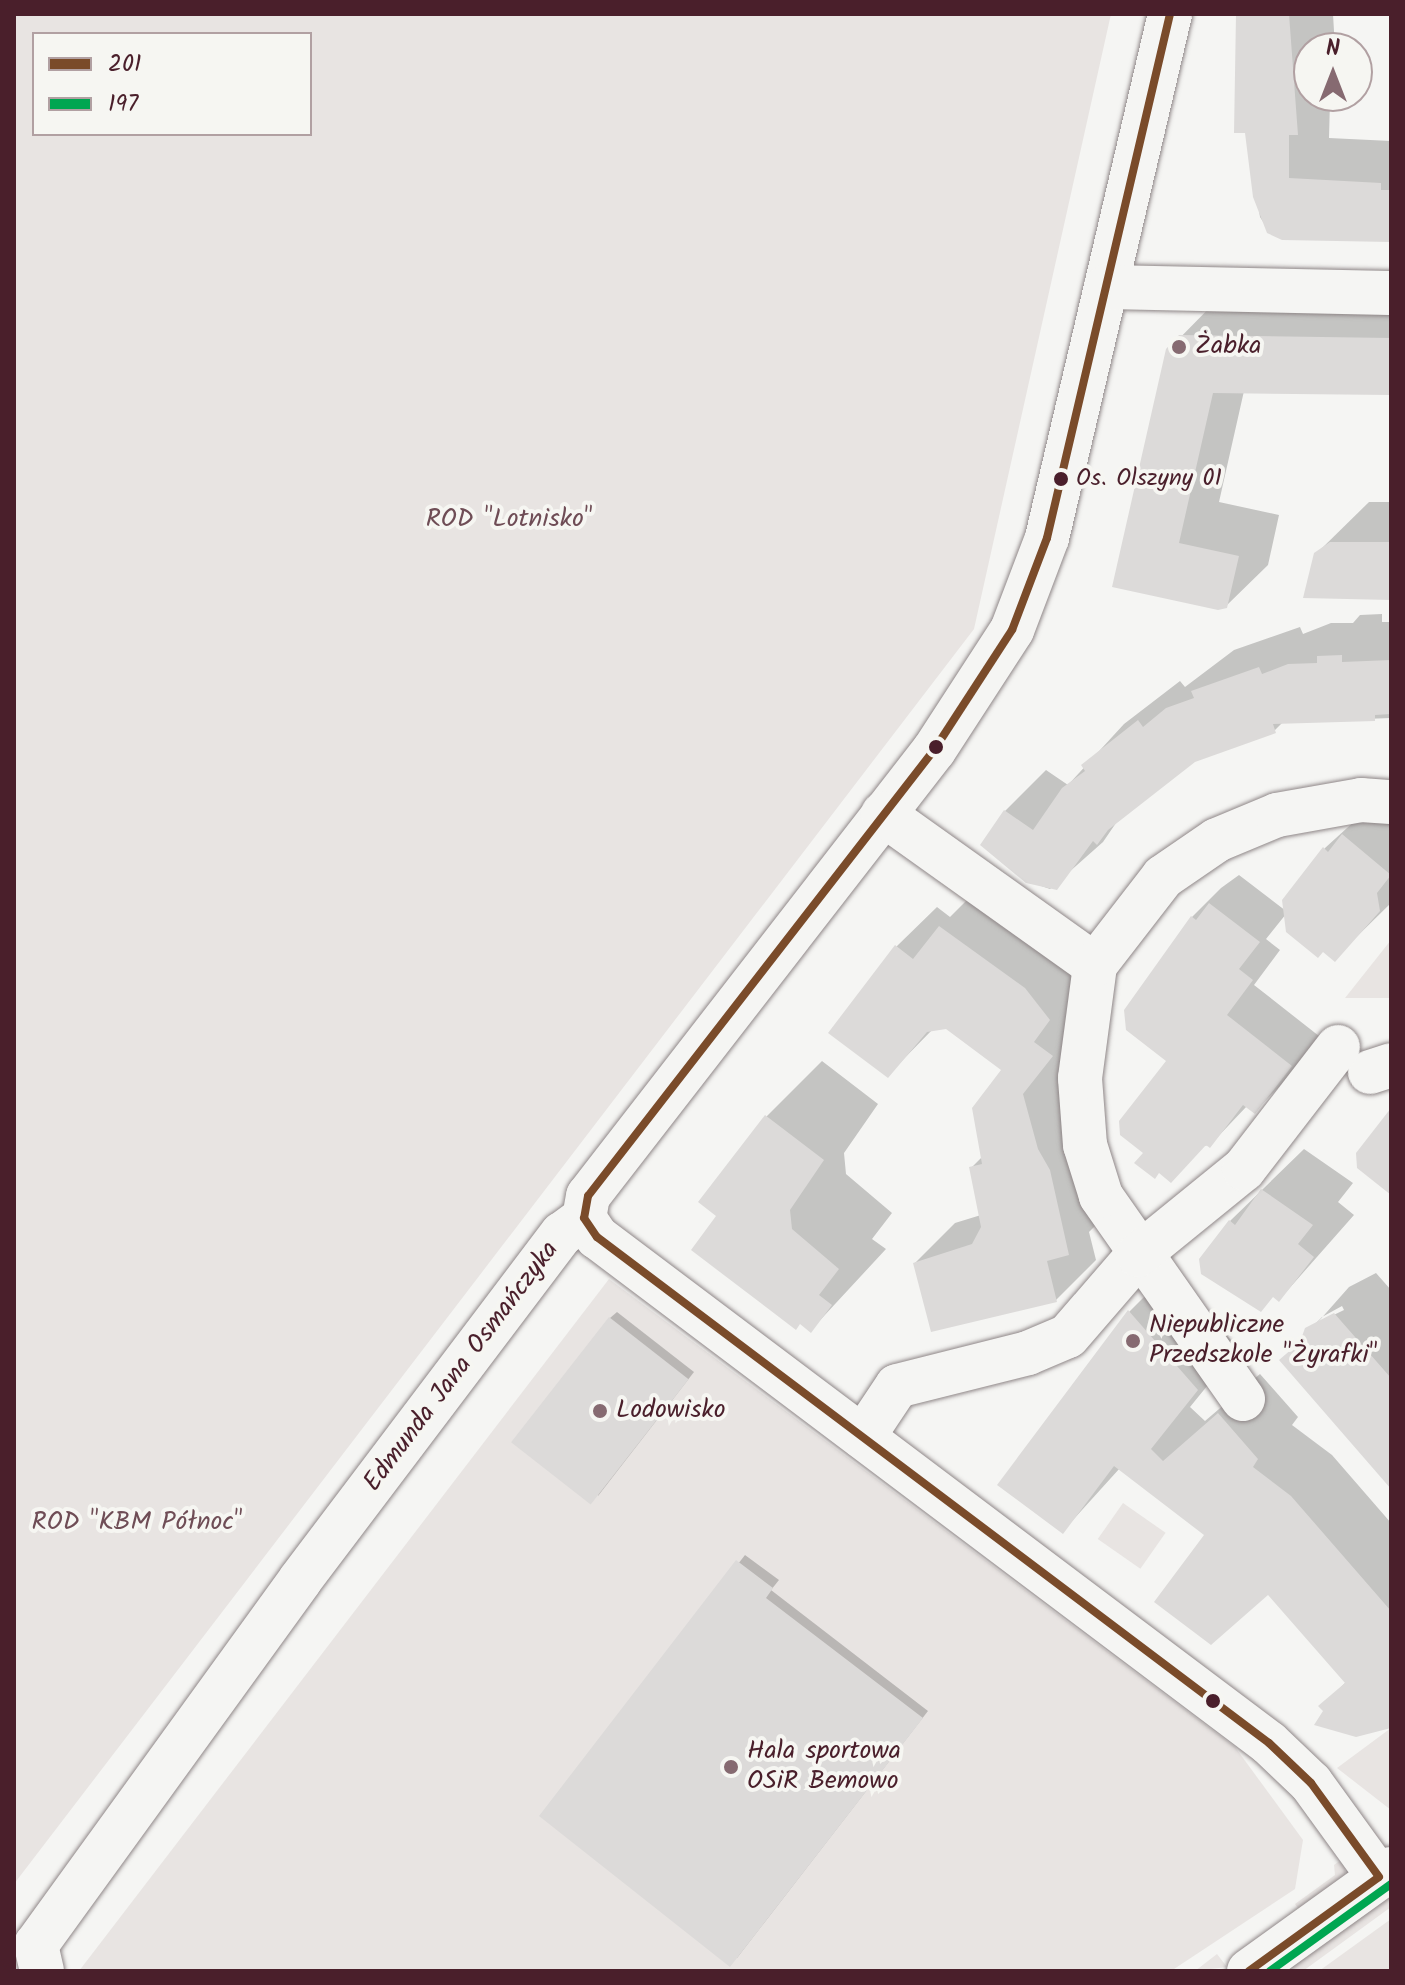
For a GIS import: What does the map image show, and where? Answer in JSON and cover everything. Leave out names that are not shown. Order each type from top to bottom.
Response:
[{"type":"street","name":"Edmunda Jana Osmańczyka","points":[[42,1971],[36,1945],[328,1543],[562,1234],[584,1218],[588,1196],[977,691],[1012,630],[1047,538],[1170,14]]},
{"type":"street","points":[[1106,287],[1391,293]]},
{"type":"street","points":[[1243,1399],[1212,1358],[1183,1309],[1138,1255],[1101,1196],[1085,1145],[1080,1078],[1095,965],[1163,877],[1217,840],[1277,815],[1361,800],[1391,802]]},
{"type":"street","points":[[883,814],[1095,965]]},
{"type":"street","points":[[863,1437],[897,1386],[1028,1353],[1068,1336],[1138,1255],[1244,1169],[1366,1061]]},
{"type":"street","points":[[584,1218],[597,1237],[1269,1743],[1311,1783],[1385,1873],[1249,1971]]},
{"type":"green space","name":"ROD \"Lotnisko\"","points":[[14,14],[1111,14],[974,629],[14,1884]]},
{"type":"green space","points":[[1391,940],[1391,998],[1345,998]]},
{"type":"green space","points":[[609,1279],[1235,1747],[1303,1840],[1295,1889],[1171,1971],[79,1971]]},
{"type":"green space","points":[[1123,1503],[1166,1533],[1140,1569],[1098,1539]]},
{"type":"green space","points":[[1391,1728],[1391,1810],[1337,1768]]},
{"type":"green space","points":[[1345,1857],[1345,1881],[1302,1914],[1295,1904],[1335,1875],[1334,1865]]},
{"type":"green space","points":[[1391,1891],[1391,1907],[1303,1971],[1283,1971]]},
{"type":"green space","points":[[1391,1919],[1391,1971],[1319,1971]]},
{"type":"green space","points":[[1217,1954],[1227,1967],[1195,1971]]},
{"type":"building","points":[[1236,14],[1289,14],[1293,112],[1296,112],[1298,135],[1289,135],[1289,178],[1381,183],[1381,190],[1391,190],[1391,242],[1282,240],[1267,233],[1253,197],[1245,133],[1234,133]]},
{"type":"building","points":[[1179,335],[1391,338],[1391,395],[1213,393],[1179,543],[1239,556],[1227,608],[1218,610],[1112,587],[1166,349]]},
{"type":"building","points":[[1330,542],[1391,542],[1391,600],[1303,598],[1314,553]]},
{"type":"building","points":[[1342,655],[1342,662],[1391,660],[1391,714],[1375,715],[1375,721],[1273,724],[1276,733],[1195,762],[1108,830],[1097,845],[1093,841],[1057,890],[1026,883],[980,845],[1004,810],[1033,830],[1062,788],[1085,771],[1081,765],[1138,720],[1143,727],[1166,708],[1194,698],[1191,691],[1259,667],[1262,674],[1288,664],[1317,663],[1317,656]]},
{"type":"building","points":[[1342,834],[1391,875],[1377,893],[1380,911],[1335,962],[1323,952],[1318,958],[1286,932],[1282,900],[1323,847],[1328,852]]},
{"type":"building","points":[[1209,903],[1260,942],[1239,969],[1253,980],[1227,1015],[1292,1066],[1255,1114],[1243,1105],[1210,1148],[1206,1145],[1171,1183],[1159,1173],[1155,1179],[1134,1163],[1143,1153],[1120,1135],[1119,1121],[1166,1061],[1126,1030],[1124,1010],[1191,916],[1196,920]]},
{"type":"building","points":[[939,926],[1025,988],[1050,1020],[1034,1042],[1053,1056],[1023,1094],[1038,1149],[1050,1170],[1069,1255],[1047,1261],[1057,1302],[931,1332],[913,1263],[972,1244],[981,1227],[969,1167],[982,1164],[972,1108],[1001,1070],[946,1029],[927,1032],[888,1078],[828,1033],[895,945],[913,959]]},
{"type":"building","points":[[1391,1108],[1391,1195],[1357,1168],[1356,1153]]},
{"type":"building","points":[[765,1115],[824,1160],[790,1210],[792,1229],[839,1269],[819,1295],[832,1305],[811,1333],[800,1324],[796,1330],[691,1250],[716,1216],[698,1202]]},
{"type":"building","points":[[1261,1189],[1313,1225],[1298,1244],[1314,1257],[1279,1302],[1273,1297],[1261,1312],[1201,1274],[1199,1259],[1229,1220],[1235,1225]]},
{"type":"building","points":[[1128,1310],[1198,1390],[1151,1449],[1163,1461],[1218,1413],[1258,1459],[1253,1467],[1291,1496],[1391,1611],[1391,1728],[1356,1737],[1314,1725],[1323,1711],[1318,1706],[1345,1683],[1268,1595],[1211,1645],[1154,1602],[1204,1535],[1114,1466],[1063,1534],[997,1485]]},
{"type":"building","points":[[1334,1313],[1391,1378],[1391,1489],[1279,1360],[1300,1342],[1305,1328]]},
{"type":"building","name":"Lodowisko","points":[[609,1317],[689,1379],[591,1504],[511,1442]]},
{"type":"building","name":"Hala sportowa OSiR Bemowo","points":[[736,1560],[773,1588],[766,1598],[923,1718],[730,1967],[539,1816]]},
{"type":"transit line","name":"201","points":[[1170,14],[1047,538],[1012,630],[934,750],[588,1196],[584,1218],[597,1237],[1269,1743],[1311,1783],[1379,1877]]},
{"type":"transit line","name":"201","points":[[1249,1971],[1379,1877]]},
{"type":"transit line","name":"197","points":[[1270,1971],[1391,1884]]},
{"type":"place","name":"Żabka","points":[[1179,347]]},
{"type":"place","name":"Os. Olszyny 01","points":[[1061,479]]},
{"type":"place","name":"Niepubliczne Przedszkole \"Żyrafki\"","points":[[1133,1341]]},
{"type":"place","name":"Lodowisko","points":[[600,1411]]},
{"type":"place","name":"Hala sportowa OSiR Bemowo","points":[[731,1767]]},
{"type":"park label","name":"ROD \"KBM Północ\"","points":[[137,1523]]}]
